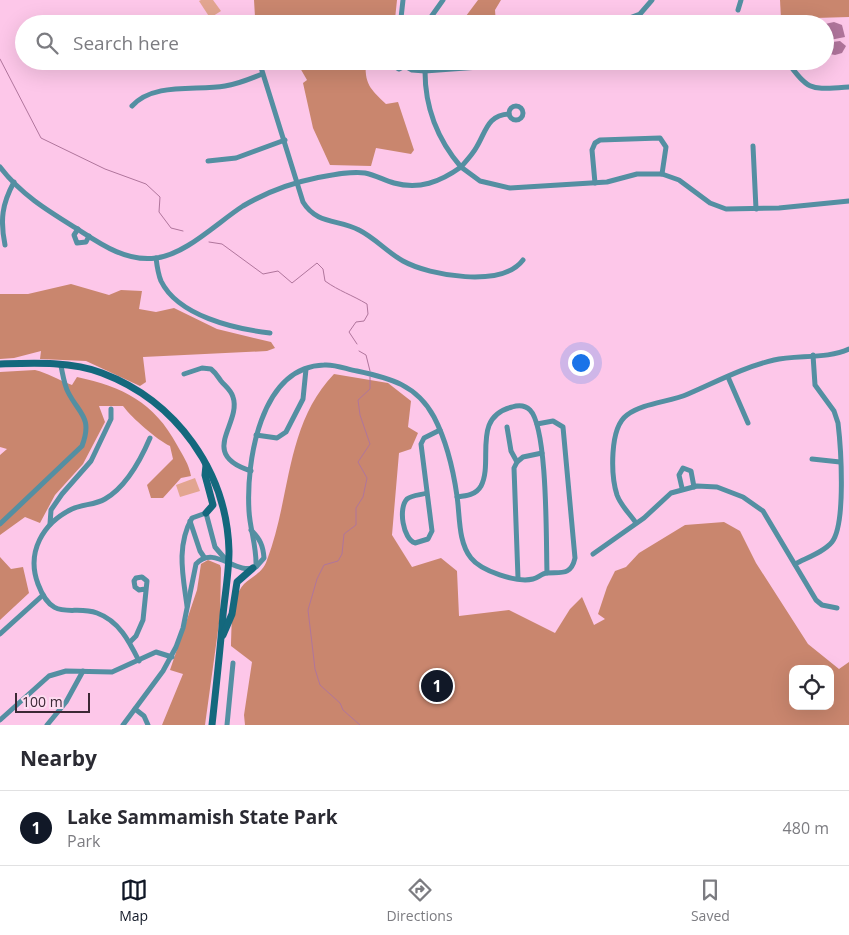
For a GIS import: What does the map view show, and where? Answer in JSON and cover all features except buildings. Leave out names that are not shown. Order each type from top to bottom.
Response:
[{"type":"main road","points":[[0,364],[61,366],[100,372],[153,401],[179,424],[206,464],[223,508],[229,563],[212,725]]},
{"type":"main road","points":[[206,464],[204,475],[213,505],[206,513]]},
{"type":"main road","points":[[221,638],[230,622],[237,582],[254,567]]},
{"type":"street","points":[[401,15],[403,0]]},
{"type":"street","points":[[432,15],[443,0]]},
{"type":"street","points":[[637,15],[652,0]]},
{"type":"street","points":[[738,10],[741,0]]},
{"type":"street","points":[[261,70],[285,140],[303,202],[316,216],[359,230],[396,256],[419,268],[458,276],[494,275],[512,270],[523,260]]},
{"type":"street","points":[[412,70],[438,70]]},
{"type":"street","points":[[793,70],[799,80],[819,89],[849,87]]},
{"type":"street","points":[[424,71],[427,105],[449,152],[460,167],[480,181],[496,186],[510,188],[595,183],[615,181],[637,174],[662,174],[679,180],[717,206],[726,209],[756,210],[849,201]]},
{"type":"street","points":[[132,106],[142,98],[161,92],[227,86],[262,74]]},
{"type":"street","points":[[0,167],[44,208],[89,236],[122,254],[156,258],[170,254],[260,197],[297,183],[357,173],[375,176],[400,184],[419,186],[437,182],[460,167],[477,147],[490,121],[498,115],[509,114]]},
{"type":"street","points":[[595,183],[592,150],[595,143],[600,140],[660,138],[666,147],[662,174]]},
{"type":"street","points":[[208,161],[236,158],[285,140]]},
{"type":"street","points":[[754,146],[756,210]]},
{"type":"street","points":[[5,244],[1,231],[1,214],[14,182]]},
{"type":"street","points":[[78,229],[74,235],[77,242],[84,243],[89,236]]},
{"type":"street","points":[[156,258],[161,281],[172,297],[187,308],[232,327],[270,333]]},
{"type":"street","points":[[636,523],[622,505],[616,490],[614,438],[618,426],[624,418],[633,411],[674,400],[759,364],[813,355],[840,353],[849,349]]},
{"type":"street","points":[[795,564],[825,548],[834,537],[841,503],[836,417],[815,385],[813,355]]},
{"type":"street","points":[[123,725],[172,657],[180,637],[195,567],[204,557],[212,556],[229,563],[254,567],[264,558],[259,537],[251,529],[249,499],[256,435],[279,387],[291,375],[324,365],[335,366],[388,378],[418,394],[428,407],[440,430],[450,456],[458,497],[463,539],[470,557],[487,571],[530,580],[547,573],[564,573],[572,568],[575,550],[563,427],[553,421],[537,424]]},
{"type":"street","points":[[0,524],[82,446],[86,431],[84,418],[67,391],[61,366]]},
{"type":"street","points":[[184,374],[202,368],[212,369],[231,393],[234,405],[224,435],[224,447],[233,462],[251,471]]},
{"type":"street","points":[[256,435],[277,438],[286,432],[303,399],[306,369]]},
{"type":"street","points":[[728,377],[748,423]]},
{"type":"street","points":[[458,497],[473,494],[481,485],[487,434],[495,416],[508,408],[521,406],[531,411],[537,424],[542,454],[547,573]]},
{"type":"street","points":[[50,524],[51,510],[62,494],[91,461],[110,419],[111,409]]},
{"type":"street","points":[[507,427],[511,451],[516,462]]},
{"type":"street","points":[[427,493],[409,498],[404,505],[406,537],[415,543],[424,541],[431,535],[432,528],[427,493],[420,444],[424,438],[440,430]]},
{"type":"street","points":[[139,661],[130,642],[120,628],[100,614],[62,610],[52,605],[43,595],[36,579],[35,564],[40,536],[50,524],[73,509],[98,502],[110,496],[139,461],[150,438]]},
{"type":"street","points":[[518,578],[514,468],[516,462],[523,457],[542,454]]},
{"type":"street","points":[[812,459],[840,462]]},
{"type":"street","points":[[682,488],[679,475],[684,468],[690,471],[694,487]]},
{"type":"street","points":[[593,554],[636,523],[665,497],[682,488],[717,487],[731,491],[754,504],[770,521],[819,603],[837,608]]},
{"type":"street","points":[[187,609],[182,538],[190,520],[194,516],[206,513],[215,547],[229,563]]},
{"type":"street","points":[[190,520],[200,551],[204,557]]},
{"type":"street","points":[[212,556],[215,547]]},
{"type":"street","points":[[130,642],[136,636],[143,620],[146,604],[145,588]]},
{"type":"street","points":[[0,634],[43,595]]},
{"type":"street","points":[[0,720],[49,676],[61,671],[112,672],[156,652],[172,657]]},
{"type":"street","points":[[227,725],[234,663]]},
{"type":"street","points":[[47,725],[66,702],[83,671]]},
{"type":"street","points":[[135,709],[144,716],[148,725]]},
{"type":"shaded area","points":[[213,0],[221,11],[215,15],[208,15],[199,1]]},
{"type":"shaded area","points":[[254,0],[397,0],[395,15],[255,15]]},
{"type":"shaded area","points":[[478,0],[501,0],[495,10],[495,15],[467,15]]},
{"type":"shaded area","points":[[780,0],[849,0],[849,17],[834,17],[834,15],[781,15]]},
{"type":"shaded area","points":[[834,22],[842,25],[845,37],[834,39]]},
{"type":"shaded area","points":[[840,41],[846,46],[842,53],[834,55],[834,42]]},
{"type":"shaded area","points":[[301,70],[366,70],[369,85],[386,104],[398,102],[414,150],[411,154],[376,148],[371,166],[330,165],[313,128],[303,83],[307,80]]},
{"type":"shaded area","points":[[71,284],[109,295],[121,290],[142,291],[139,309],[156,312],[174,308],[217,329],[271,342],[275,348],[267,351],[143,357],[146,382],[140,386],[86,361],[40,359],[41,351],[14,358],[0,359],[0,294],[28,294]]},
{"type":"shaded area","points":[[35,370],[72,385],[77,377],[94,381],[136,399],[147,407],[168,430],[186,460],[191,476],[181,478],[163,498],[151,498],[147,485],[173,459],[170,446],[145,428],[123,406],[99,406],[105,422],[83,464],[55,495],[40,523],[25,517],[0,535],[0,455],[7,449],[0,447],[0,372]]},
{"type":"shaded area","points":[[334,374],[388,383],[411,401],[408,427],[418,433],[411,449],[399,453],[392,535],[412,567],[441,558],[457,571],[459,616],[509,610],[555,633],[570,609],[582,597],[594,625],[605,619],[598,614],[607,587],[615,571],[626,567],[639,553],[685,525],[724,522],[740,531],[756,563],[808,644],[839,669],[849,662],[849,725],[245,725],[244,715],[252,662],[231,646],[234,606],[239,590],[260,571],[267,560],[281,512],[291,463],[306,416],[318,394]]},
{"type":"shaded area","points":[[195,478],[200,491],[180,497],[176,485]]},
{"type":"shaded area","points":[[0,557],[11,569],[23,567],[29,593],[0,620]]},
{"type":"shaded area","points":[[208,560],[220,565],[221,568],[220,616],[205,725],[162,725],[183,674],[170,670],[197,590],[201,564]]},
{"type":"waterway","points":[[0,59],[41,138],[105,169],[146,184],[160,197],[159,212],[171,228],[183,231]]},
{"type":"waterway","points":[[209,242],[222,244],[263,274],[278,271],[292,283],[317,263],[323,269],[325,281],[367,304],[368,314],[364,321],[356,322],[349,332],[357,344]]},
{"type":"waterway","points":[[359,351],[366,355],[370,371]]},
{"type":"waterway","points":[[360,725],[320,685],[315,669],[308,610],[317,579],[324,565],[338,561],[342,554],[344,534],[356,525],[356,508],[363,497],[367,478],[358,462],[370,444],[360,415],[358,400],[370,389],[370,377]]},
{"type":"place","name":"Lake Sammamish State Park","points":[[437,686]]}]
